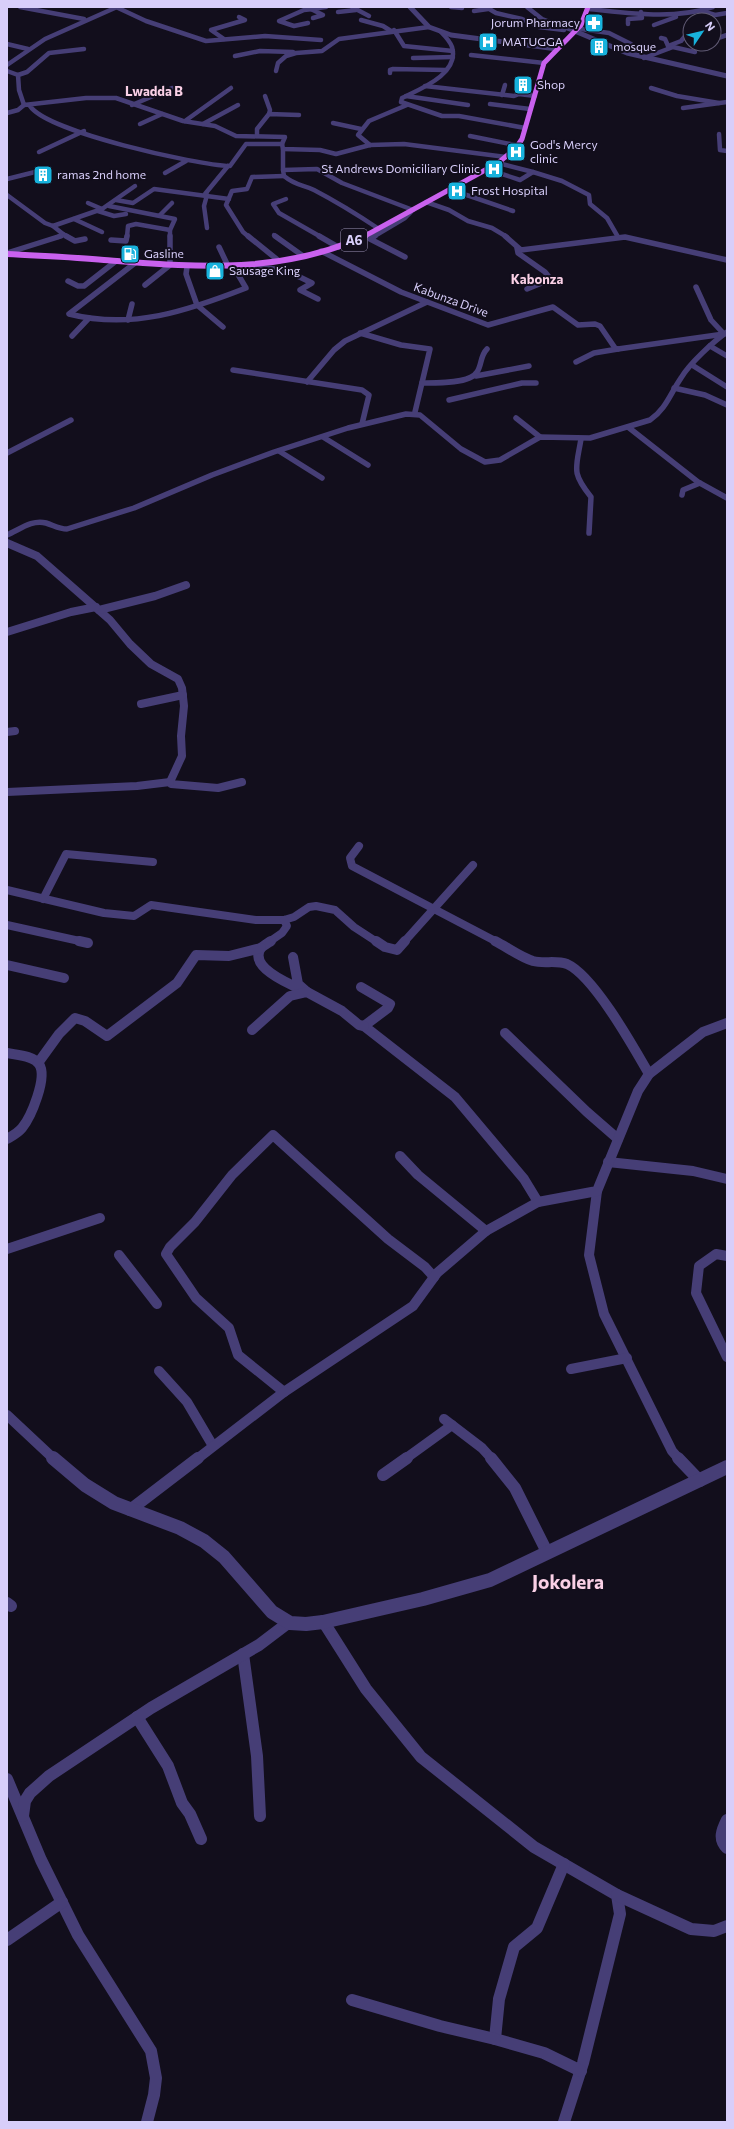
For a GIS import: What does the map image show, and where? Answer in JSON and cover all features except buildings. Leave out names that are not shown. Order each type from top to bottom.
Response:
[{"type":"main road","points":[[520,146],[524,138],[530,109],[544,63],[556,49],[579,31],[588,8]]},
{"type":"main road","name":"A6","points":[[7,253],[187,267],[231,267],[279,261],[303,256],[338,247],[379,229],[498,162],[520,146]]},
{"type":"street","points":[[20,7],[84,19]]},
{"type":"street","points":[[7,65],[28,49],[84,19],[116,7],[146,21],[204,40],[224,40],[265,36],[321,40]]},
{"type":"street","points":[[308,23],[294,26],[279,21],[304,10],[326,7]]},
{"type":"street","points":[[352,7],[369,16]]},
{"type":"street","points":[[410,7],[429,27],[441,32],[462,38],[556,49]]},
{"type":"street","points":[[451,7],[462,8]]},
{"type":"street","points":[[527,7],[543,20],[564,30]]},
{"type":"street","points":[[631,12],[634,7]]},
{"type":"street","points":[[664,14],[671,7]]},
{"type":"street","points":[[588,8],[674,14],[713,7]]},
{"type":"street","points":[[474,11],[487,8],[496,13],[522,19],[539,27],[609,33],[631,44]]},
{"type":"street","points":[[313,9],[311,9],[323,15],[313,18]]},
{"type":"street","points":[[338,12],[356,10]]},
{"type":"street","points":[[701,10],[715,15],[727,13]]},
{"type":"street","points":[[628,24],[628,19],[642,18],[641,12]]},
{"type":"street","points":[[654,25],[664,24],[676,16],[674,14]]},
{"type":"street","points":[[224,40],[211,30],[245,20],[239,17]]},
{"type":"street","points":[[361,20],[392,30],[404,46],[453,51]]},
{"type":"street","points":[[609,33],[612,26]]},
{"type":"street","points":[[235,56],[260,51],[296,53],[322,51],[339,39],[392,30],[429,27]]},
{"type":"street","points":[[579,31],[612,48],[644,58],[727,76]]},
{"type":"street","points":[[441,32],[452,46],[453,57],[451,64],[446,70],[426,86],[400,100],[407,106],[426,112],[444,116],[459,116],[525,128]]},
{"type":"street","points":[[661,38],[664,39],[669,47],[682,50]]},
{"type":"street","points":[[644,58],[682,40]]},
{"type":"street","points":[[7,44],[28,49]]},
{"type":"street","points":[[7,71],[18,75],[27,72],[40,59],[49,53],[84,49]]},
{"type":"street","points":[[276,71],[282,59],[296,53]]},
{"type":"street","points":[[471,56],[544,63]]},
{"type":"street","points":[[413,58],[453,57]]},
{"type":"street","points":[[390,73],[390,70],[393,69],[446,70]]},
{"type":"street","points":[[18,75],[19,90],[24,105]]},
{"type":"street","points":[[502,95],[505,85]]},
{"type":"street","points":[[426,86],[502,95],[535,96]]},
{"type":"street","points":[[132,105],[172,88]]},
{"type":"street","points":[[185,121],[231,88]]},
{"type":"street","points":[[651,88],[677,96],[719,103]]},
{"type":"street","points":[[257,136],[257,129],[269,114],[270,110],[265,96]]},
{"type":"street","points":[[406,96],[468,105]]},
{"type":"street","points":[[7,114],[18,110],[24,105],[30,106],[86,98],[118,98],[132,105],[185,121],[222,129],[236,136],[285,137],[282,146],[284,176]]},
{"type":"street","points":[[426,112],[437,107],[443,102]]},
{"type":"street","points":[[683,108],[727,102]]},
{"type":"street","points":[[490,104],[530,109]]},
{"type":"street","points":[[203,124],[238,105]]},
{"type":"street","points":[[30,106],[39,116],[84,131],[186,160],[228,166]]},
{"type":"street","points":[[370,145],[358,135],[361,129],[367,126],[369,121],[407,106]]},
{"type":"street","points":[[140,124],[162,114]]},
{"type":"street","points":[[269,114],[299,115]]},
{"type":"street","points":[[333,123],[361,129]]},
{"type":"street","points":[[39,152],[84,131]]},
{"type":"street","points":[[719,134],[720,150],[727,151]]},
{"type":"street","points":[[470,136],[520,146]]},
{"type":"street","points":[[207,228],[204,206],[206,195],[246,144],[320,150],[336,154],[370,145],[404,144],[506,157]]},
{"type":"street","points":[[166,173],[186,160]]},
{"type":"street","points":[[498,162],[557,178],[589,195],[590,204],[607,218],[618,237]]},
{"type":"street","points":[[283,170],[316,168],[342,183],[412,211],[405,218],[370,239],[405,257]]},
{"type":"street","points":[[486,169],[520,180],[533,172]]},
{"type":"street","points":[[7,179],[39,171]]},
{"type":"street","points":[[279,261],[242,232],[226,204],[233,190],[247,189],[252,177],[284,176],[294,184],[308,187],[342,205],[379,229]]},
{"type":"street","points":[[53,226],[74,220],[109,206],[135,186]]},
{"type":"street","points":[[451,188],[452,190],[513,210]]},
{"type":"street","points":[[116,200],[133,203],[154,189],[229,199]]},
{"type":"street","points":[[7,195],[45,223],[53,226],[62,234],[75,241],[85,239]]},
{"type":"street","points":[[286,199],[273,204],[279,213],[338,247]]},
{"type":"street","points":[[426,202],[449,210],[468,221],[495,230],[510,239],[517,248],[518,253],[545,272],[549,278],[544,282],[527,289]]},
{"type":"street","points":[[88,203],[114,216],[126,214]]},
{"type":"street","points":[[160,215],[172,203]]},
{"type":"street","points":[[109,206],[175,219],[170,230],[170,265],[145,285]]},
{"type":"street","points":[[74,220],[102,232]]},
{"type":"street","points":[[111,240],[126,241],[128,226],[134,224],[170,230]]},
{"type":"street","points":[[7,253],[56,238],[62,234]]},
{"type":"street","points":[[274,235],[303,256]]},
{"type":"street","points":[[517,248],[532,250],[618,237],[642,240],[727,260]]},
{"type":"street","points":[[135,263],[97,294],[69,314],[89,318],[128,320],[147,319],[197,305],[246,288],[219,247]]},
{"type":"street","name":"Kabunza Drive","points":[[321,251],[392,288],[488,325],[553,307],[578,325],[595,324],[600,326],[615,348],[618,349]]},
{"type":"street","points":[[68,281],[78,286],[84,286],[116,261]]},
{"type":"street","points":[[187,267],[186,274],[197,305],[223,327]]},
{"type":"street","points":[[231,267],[273,267],[286,272],[292,272],[312,283],[300,290],[318,299]]},
{"type":"street","points":[[696,287],[713,321],[720,332],[725,333]]},
{"type":"street","points":[[307,382],[336,348],[370,327],[411,311],[427,302]]},
{"type":"street","points":[[128,320],[132,304]]},
{"type":"street","points":[[72,336],[89,318]]},
{"type":"street","points":[[360,333],[401,345],[430,348],[415,412]]},
{"type":"street","points":[[7,535],[37,522],[46,523],[59,529],[67,529],[132,509],[195,482],[279,451],[362,424],[415,412],[445,434],[461,449],[485,462],[500,460],[540,437],[581,439],[628,427],[650,420],[657,415],[665,406],[674,388],[692,365],[725,333]]},
{"type":"street","points":[[576,362],[594,353],[725,333]]},
{"type":"street","points":[[710,346],[727,356]]},
{"type":"street","points":[[476,376],[482,356],[487,349]]},
{"type":"street","points":[[692,365],[727,387]]},
{"type":"street","points":[[422,383],[441,383],[529,366]]},
{"type":"street","points":[[233,370],[362,390],[368,393],[362,424]]},
{"type":"street","points":[[450,400],[522,383],[536,383]]},
{"type":"street","points":[[674,388],[705,395],[727,405]]},
{"type":"street","points":[[516,418],[540,437]]},
{"type":"street","points":[[7,453],[70,420]]},
{"type":"street","points":[[628,427],[700,483],[727,498]]},
{"type":"street","points":[[323,437],[368,465]]},
{"type":"street","points":[[581,439],[576,471],[579,484],[591,497],[589,533]]},
{"type":"street","points":[[279,451],[322,478]]},
{"type":"street","points":[[682,496],[683,490],[700,483]]},
{"type":"street","points":[[7,543],[37,556],[98,609],[151,664],[175,676],[180,684],[184,706],[181,736],[182,756],[170,782]]},
{"type":"street","points":[[7,632],[71,612],[98,609],[155,596],[186,585]]},
{"type":"street","points":[[141,704],[183,696]]},
{"type":"street","points":[[7,732],[16,731]]},
{"type":"street","points":[[7,792],[137,786],[170,782],[174,785],[218,788],[242,782]]},
{"type":"street","points":[[359,846],[350,858],[352,866],[433,910],[533,961],[565,963],[574,968],[609,1007],[649,1074]]},
{"type":"street","points":[[43,899],[66,854],[153,862]]},
{"type":"street","points":[[7,890],[104,913],[134,916],[151,906],[256,920],[284,920],[294,917],[309,907],[316,906],[335,910],[354,927],[385,947],[397,950],[473,865]]},
{"type":"street","points":[[38,1063],[59,1034],[75,1018],[84,1021],[107,1036],[178,983],[196,955],[224,957],[244,954],[261,948],[282,933],[287,926],[284,920]]},
{"type":"street","points":[[7,925],[88,944]]},
{"type":"street","points":[[261,948],[258,960],[261,967],[292,986],[307,992],[342,1011],[359,1026],[364,1026],[455,1098],[524,1179],[538,1202]]},
{"type":"street","points":[[293,957],[298,984],[307,992]]},
{"type":"street","points":[[7,966],[64,978]]},
{"type":"street","points":[[360,987],[390,1004],[388,1008],[364,1026]]},
{"type":"street","points":[[252,1030],[290,996],[307,992]]},
{"type":"street","points":[[700,1480],[672,1452],[604,1314],[590,1255],[592,1219],[597,1191],[608,1162],[638,1091],[649,1074],[703,1032],[727,1023]]},
{"type":"street","points":[[505,1033],[587,1112],[618,1139]]},
{"type":"street","points":[[7,1053],[33,1059],[38,1063],[42,1074],[29,1116],[22,1128],[7,1139]]},
{"type":"street","points":[[284,1392],[238,1355],[229,1328],[196,1298],[166,1254],[170,1246],[195,1222],[232,1175],[273,1135],[388,1239],[425,1267],[434,1277]]},
{"type":"street","points":[[400,1156],[418,1175],[486,1231]]},
{"type":"street","points":[[304,1159],[319,1182],[334,1198],[353,1212]]},
{"type":"street","points":[[608,1162],[693,1171],[727,1179]]},
{"type":"street","points":[[130,1510],[284,1392],[409,1310],[444,1266],[486,1231],[538,1202],[597,1191]]},
{"type":"street","points":[[7,1249],[100,1218]]},
{"type":"street","points":[[727,1256],[716,1254],[699,1266],[696,1293],[727,1357]]},
{"type":"street","points":[[119,1255],[157,1304]]},
{"type":"street","points":[[570,1369],[627,1358]]},
{"type":"street","points":[[159,1371],[187,1402],[200,1426],[214,1446]]},
{"type":"street","points":[[7,1415],[68,1470],[95,1491],[130,1510],[168,1523],[202,1538],[218,1550],[274,1612],[288,1623],[299,1624],[323,1621],[450,1594],[490,1580],[726,1469]]},
{"type":"street","points":[[383,1475],[448,1422],[482,1448],[507,1476],[515,1488],[529,1519],[547,1552]]},
{"type":"street","points":[[323,1621],[366,1689],[421,1757],[534,1847],[617,1895],[691,1929],[714,1931],[727,1926]]},
{"type":"street","points":[[23,1817],[25,1801],[30,1793],[48,1776],[137,1717],[242,1654],[288,1623]]},
{"type":"street","points":[[242,1654],[257,1756],[260,1816]]},
{"type":"street","points":[[137,1717],[168,1766],[182,1803],[190,1814],[201,1839]]},
{"type":"street","points":[[7,1779],[41,1860],[78,1935],[151,2051],[156,2072],[156,2086],[147,2122]]},
{"type":"street","points":[[727,1820],[721,1832],[722,1843],[727,1848]]},
{"type":"street","points":[[495,2039],[499,1999],[514,1947],[537,1928],[564,1864]]},
{"type":"street","points":[[564,2122],[581,2071],[620,1914],[617,1895]]},
{"type":"street","points":[[7,1940],[62,1902]]},
{"type":"street","points":[[352,2000],[440,2026],[495,2039],[544,2053],[581,2071]]},
{"type":"place","name":"Jorum Pharmacy","points":[[594,23]]},
{"type":"place","name":"MATUGGA","points":[[488,42]]},
{"type":"place","name":"mosque","points":[[599,47]]},
{"type":"place","name":"Shop","points":[[523,85]]},
{"type":"place","name":"God's Mercy clinic","points":[[516,152]]},
{"type":"place","name":"St Andrews Domiciliary Clinic","points":[[494,169]]},
{"type":"place","name":"ramas 2nd home","points":[[43,175]]},
{"type":"place","name":"Frost Hospital","points":[[457,191]]},
{"type":"place","name":"Gasline","points":[[130,254]]},
{"type":"place","name":"Sausage King","points":[[215,271]]},
{"type":"district","name":"Lwadda B","points":[[154,91]]},
{"type":"district","name":"Kabonza","points":[[537,279]]},
{"type":"district","name":"Jokolera","points":[[568,1582]]}]
